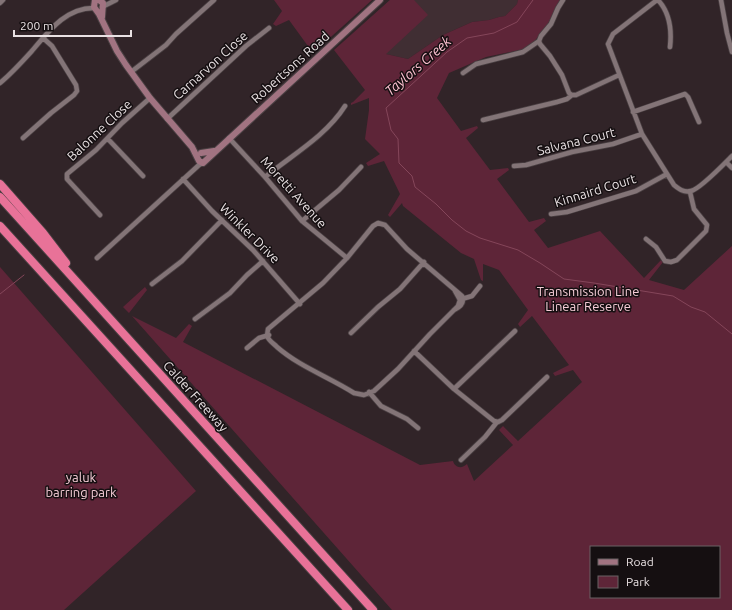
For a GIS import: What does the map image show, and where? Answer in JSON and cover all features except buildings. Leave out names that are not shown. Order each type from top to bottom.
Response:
[{"type":"highway","points":[[0,184],[43,233],[142,354]]},
{"type":"highway","name":"Calder Freeway","points":[[0,198],[374,610]]},
{"type":"highway","points":[[0,226],[348,610]]},
{"type":"highway","points":[[0,232],[40,270]]},
{"type":"street","points":[[0,3],[3,0]]},
{"type":"street","points":[[131,72],[166,45],[214,0]]},
{"type":"street","name":"Robertsons Road","points":[[202,157],[215,150],[229,138],[380,0]]},
{"type":"street","points":[[463,73],[476,64],[523,52],[539,41],[541,36],[551,24],[563,0]]},
{"type":"street","points":[[670,47],[671,37],[669,19],[665,9],[658,0],[613,34],[609,39],[608,44],[642,134],[667,174],[678,188],[685,191],[690,192],[698,188],[732,156]]},
{"type":"street","points":[[721,0],[732,52]]},
{"type":"street","points":[[0,83],[17,67],[54,25],[77,11],[98,4],[114,1]]},
{"type":"street","points":[[97,258],[193,171],[199,165],[202,157],[167,119],[131,72],[117,51],[103,23],[98,4]]},
{"type":"street","name":"Carnarvon Close","points":[[167,119],[241,51],[269,28]]},
{"type":"street","points":[[23,138],[77,91],[76,85],[52,46],[43,38]]},
{"type":"street","points":[[539,41],[562,75],[568,93],[572,95],[576,96],[619,75]]},
{"type":"street","points":[[633,112],[685,94],[688,97],[699,122]]},
{"type":"street","points":[[482,120],[557,102],[567,99],[572,95]]},
{"type":"street","name":"Balonne Close","points":[[100,215],[67,179],[67,176],[150,98]]},
{"type":"street","points":[[265,177],[330,125],[345,106]]},
{"type":"street","name":"Salvana Court","points":[[514,166],[526,165],[572,152],[613,144],[642,134]]},
{"type":"street","points":[[108,138],[143,176]]},
{"type":"street","name":"Moretti Avenue","points":[[229,138],[265,177],[302,221],[347,258]]},
{"type":"street","points":[[726,162],[732,168]]},
{"type":"street","points":[[302,221],[339,190],[361,168]]},
{"type":"street","name":"Kinnaird Court","points":[[551,214],[567,212],[636,190],[667,174]]},
{"type":"street","name":"Winkler Drive","points":[[183,179],[222,220],[254,250],[300,304]]},
{"type":"street","points":[[646,239],[656,247],[665,261],[672,262],[677,260],[706,231],[707,225],[694,209],[690,192]]},
{"type":"street","points":[[152,284],[182,261],[222,220]]},
{"type":"street","points":[[268,336],[273,326],[323,283],[347,258],[370,230],[379,224],[386,228],[424,262],[462,299]]},
{"type":"street","points":[[195,319],[230,293],[263,261]]},
{"type":"street","points":[[351,333],[400,288],[424,262]]},
{"type":"street","points":[[268,336],[274,344],[305,367],[348,389],[361,393],[370,393],[398,369],[436,327],[454,310],[462,299],[472,296],[480,286]]},
{"type":"street","points":[[454,389],[515,331]]},
{"type":"street","points":[[247,348],[259,338],[268,336]]},
{"type":"street","points":[[414,351],[454,389],[496,422]]},
{"type":"street","points":[[460,460],[485,437],[496,422],[502,420],[547,377]]},
{"type":"street","points":[[370,393],[381,406],[407,419],[418,428]]},
{"type":"shaded area","points":[[390,0],[518,0],[517,4],[505,16],[472,22],[443,35],[408,59],[386,54],[361,26]]},
{"type":"green space","points":[[274,0],[372,0],[313,53],[289,20],[276,26],[273,24],[282,11]]},
{"type":"green space","name":"Transmission Line Linear Reserve","points":[[390,0],[414,0],[428,15],[386,54],[408,59],[443,35],[472,22],[505,16],[517,4],[518,0],[560,0],[547,26],[533,43],[525,49],[486,57],[449,73],[437,98],[461,131],[477,126],[478,128],[466,138],[490,170],[508,168],[509,170],[497,179],[529,222],[544,218],[546,221],[534,230],[548,248],[600,231],[644,278],[661,260],[663,262],[649,280],[684,290],[732,246],[732,610],[392,610],[132,316],[176,338],[189,324],[192,326],[183,342],[420,465],[453,461],[455,465],[459,467],[463,467],[467,464],[474,481],[513,445],[499,430],[503,426],[518,441],[582,382],[573,370],[555,376],[553,373],[569,365],[532,316],[520,327],[518,324],[528,310],[499,270],[483,264],[483,281],[481,280],[474,259],[461,253],[403,206],[402,203],[390,217],[388,215],[400,194],[384,161],[368,166],[366,163],[380,154],[365,139],[369,98],[351,105],[351,103],[365,90],[334,50]]},
{"type":"green space","name":"yaluk barring park","points":[[0,267],[196,491],[64,610],[0,610]]},
{"type":"green space","points":[[145,287],[147,290],[129,313],[123,307]]},
{"type":"waterway","name":"Taylors Creek","points":[[533,0],[517,22],[494,33],[467,38],[447,52],[386,108],[391,130],[398,139],[399,163],[412,176],[415,187],[466,231],[480,238],[518,250],[564,279],[673,296],[691,307],[705,312],[732,334]]},
{"type":"waterway","points":[[0,294],[24,275]]}]
